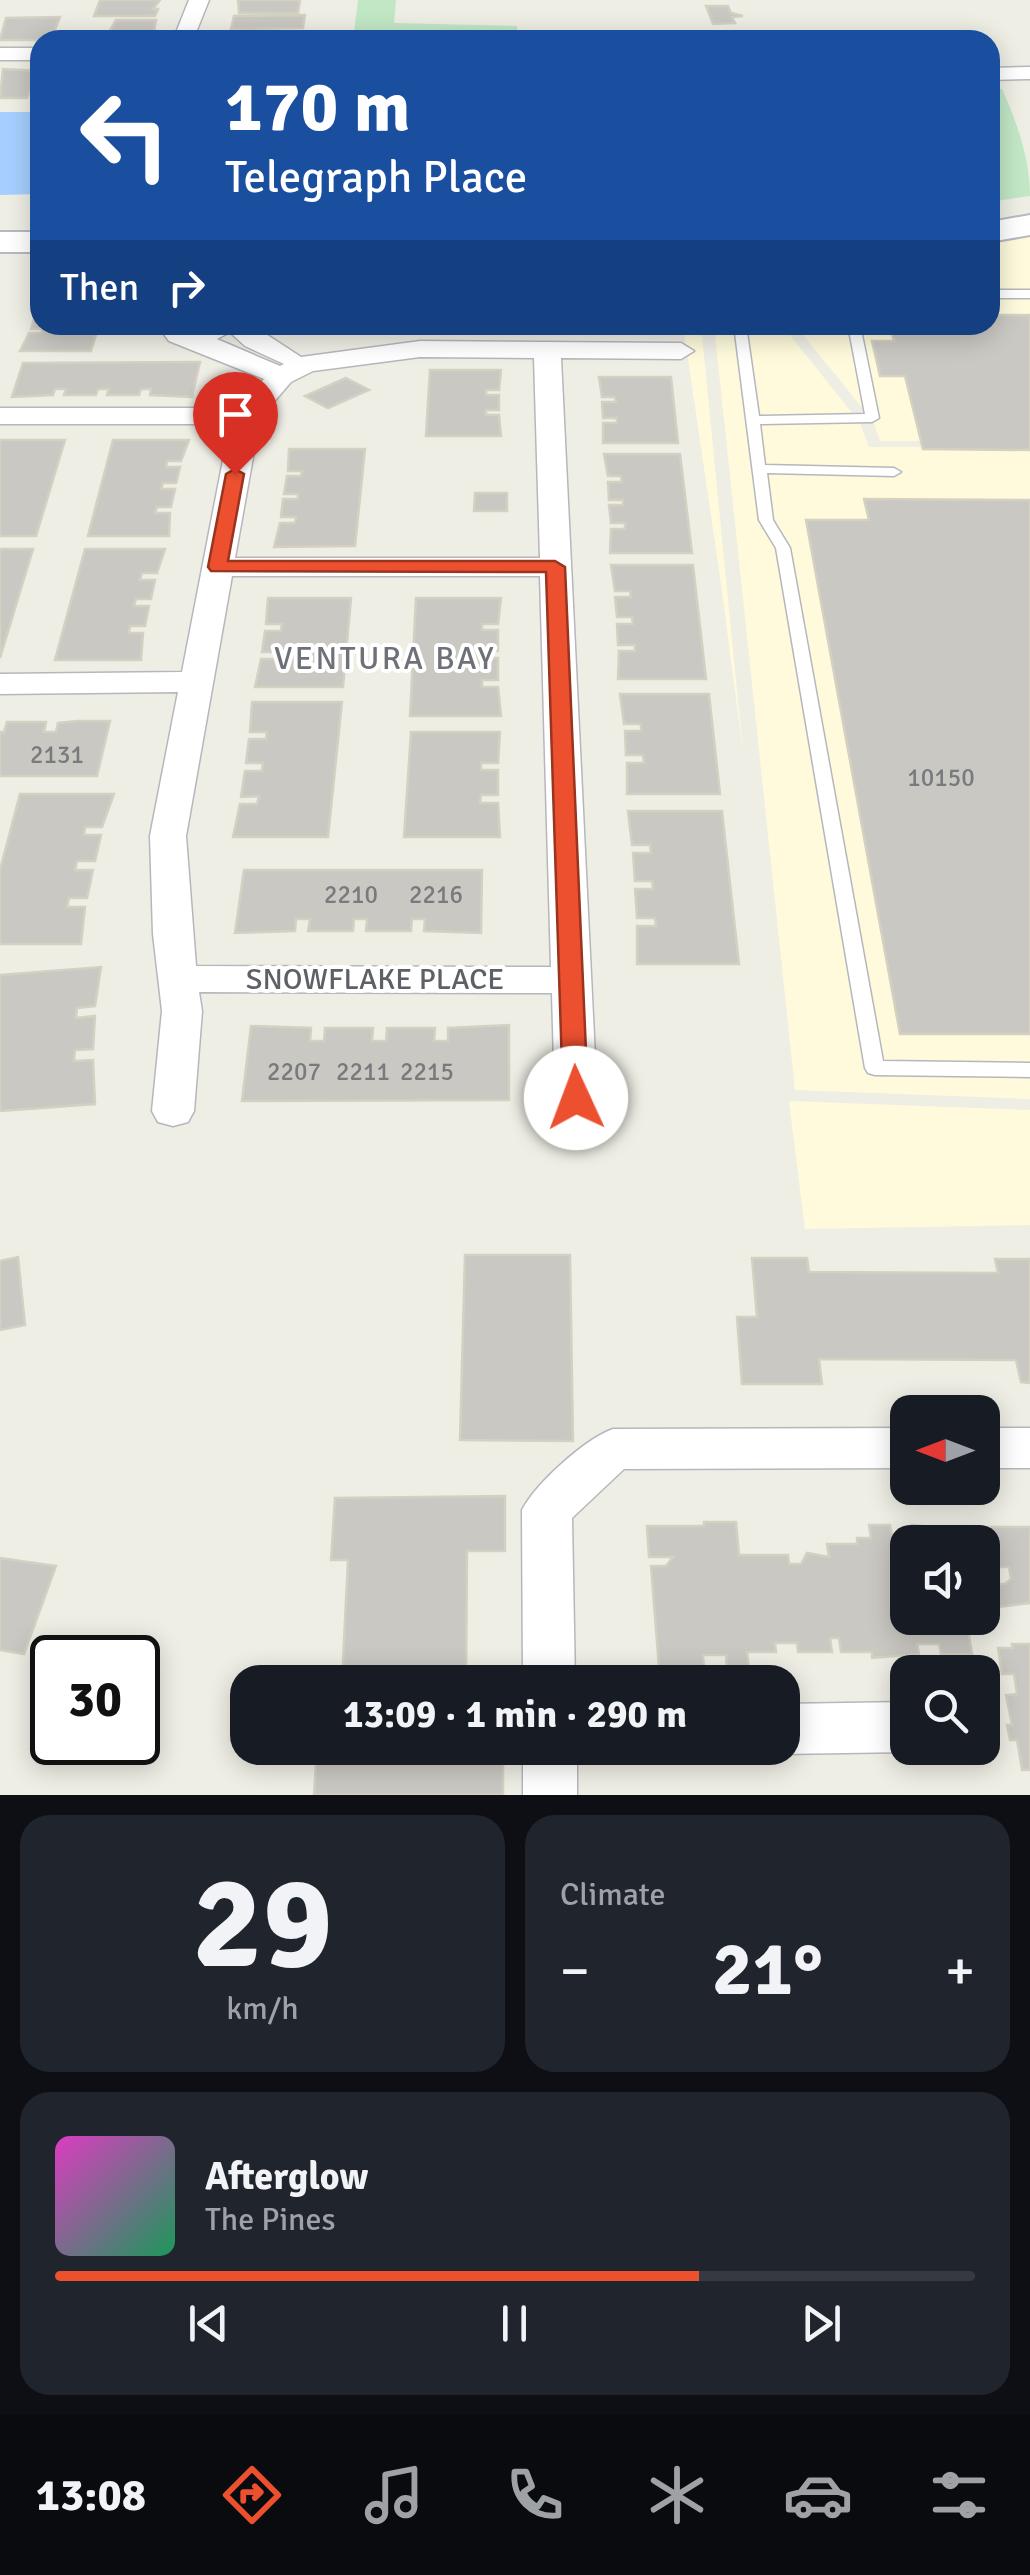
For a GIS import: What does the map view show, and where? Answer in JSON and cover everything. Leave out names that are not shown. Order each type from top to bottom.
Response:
[{"type":"street","points":[[187,30],[199,0]]},
{"type":"street","points":[[0,54],[30,54]]},
{"type":"street","points":[[1000,74],[1030,73]]},
{"type":"street","points":[[1000,206],[1030,201]]},
{"type":"street","points":[[1000,230],[1030,224]]},
{"type":"street","points":[[0,242],[30,242]]},
{"type":"street","points":[[0,264],[30,264]]},
{"type":"street","points":[[178,335],[294,370],[420,349],[681,350]]},
{"type":"street","points":[[251,335],[280,354],[294,370]]},
{"type":"street","points":[[547,350],[576,1098]]},
{"type":"street","points":[[172,1112],[182,1011],[168,836],[246,416],[294,370]]},
{"type":"street","points":[[0,416],[246,416]]},
{"type":"street","points":[[218,567],[555,567]]},
{"type":"street","points":[[0,684],[196,682]]},
{"type":"street","name":"SNOWFLAKE PLACE","points":[[178,979],[571,980]]},
{"type":"street","points":[[549,1665],[547,1510],[613,1449],[890,1448]]},
{"type":"street","points":[[1000,1448],[1030,1448]]},
{"type":"street","points":[[800,1728],[890,1727]]},
{"type":"street","points":[[550,1765],[550,1795]]},
{"type":"lane","points":[[1000,294],[1030,294]]},
{"type":"lane","points":[[200,343],[216,335]]},
{"type":"lane","points":[[741,335],[766,520],[783,548],[875,1068],[1030,1070]]},
{"type":"lane","points":[[753,420],[872,418],[856,335]]},
{"type":"lane","points":[[759,469],[894,472]]},
{"type":"shaded area","points":[[1030,230],[1030,441],[880,441],[873,421],[803,335],[1000,335],[1000,236]]},
{"type":"shaded area","points":[[684,335],[702,335],[743,752]]},
{"type":"shaded area","points":[[715,335],[790,335],[860,423],[869,447],[1030,447],[1030,1099],[795,1090]]},
{"type":"shaded area","points":[[789,1101],[1030,1110],[1030,1225],[805,1229]]},
{"type":"green space","points":[[358,0],[396,0],[394,23],[517,26],[517,30],[354,30]]},
{"type":"green space","points":[[1000,89],[1013,114],[1025,155],[1030,196],[1000,200]]},
{"type":"water","points":[[0,112],[30,112],[30,194],[0,195]]},
{"type":"building","points":[[100,0],[160,0],[153,9],[158,9],[155,16],[94,16]]},
{"type":"building","points":[[238,0],[300,0],[298,13],[239,13]]},
{"type":"building","points":[[706,6],[728,6],[731,13],[743,16],[732,17],[735,23],[713,24]]},
{"type":"building","points":[[305,15],[303,28],[231,29],[234,16]]},
{"type":"building","points":[[60,17],[55,30],[30,30],[30,40],[0,40],[6,18]]},
{"type":"building","points":[[116,20],[156,20],[154,30],[110,30]]},
{"type":"building","points":[[3,69],[30,71],[27,98],[0,98]]},
{"type":"building","points":[[1000,315],[1030,315],[1030,450],[923,449],[905,376],[880,376],[872,341],[894,341],[892,335],[1000,335]]},
{"type":"building","points":[[29,333],[96,335],[91,351],[20,351]]},
{"type":"building","points":[[200,362],[192,397],[150,395],[151,389],[141,389],[139,395],[107,395],[109,389],[98,389],[96,395],[64,395],[66,389],[55,389],[53,395],[12,397],[23,363]]},
{"type":"building","points":[[430,370],[501,370],[499,390],[486,390],[486,395],[499,395],[499,410],[486,410],[486,415],[499,415],[501,436],[426,436]]},
{"type":"building","points":[[599,377],[671,377],[678,443],[603,443],[603,423],[617,423],[617,418],[603,418],[602,402],[616,402],[615,397],[602,397]]},
{"type":"building","points":[[346,378],[369,390],[328,408],[305,396]]},
{"type":"building","points":[[0,440],[65,440],[36,536],[0,536]]},
{"type":"building","points":[[113,440],[189,440],[181,461],[167,461],[166,467],[180,467],[176,483],[163,483],[161,489],[175,489],[171,507],[157,507],[155,513],[170,513],[169,536],[88,536]]},
{"type":"building","points":[[289,449],[365,449],[355,546],[274,547],[280,523],[295,523],[296,517],[281,517],[283,499],[298,499],[298,494],[284,494],[287,476],[301,476],[302,471],[288,471]]},
{"type":"building","points":[[604,454],[680,454],[692,553],[610,553],[611,529],[625,529],[625,523],[611,523],[609,505],[623,505],[623,500],[609,500],[608,482],[622,482],[621,476],[608,476]]},
{"type":"building","points":[[475,493],[507,493],[507,511],[474,511]]},
{"type":"building","points":[[864,499],[1030,500],[1030,1034],[900,1034],[806,520],[869,520]]},
{"type":"building","points":[[0,549],[33,549],[0,658]]},
{"type":"building","points":[[85,549],[165,549],[157,573],[142,573],[140,580],[155,580],[151,599],[136,599],[134,606],[149,606],[145,626],[130,626],[129,633],[143,633],[141,660],[55,660]]},
{"type":"building","points":[[611,565],[693,565],[706,679],[618,679],[619,651],[635,651],[635,645],[618,645],[617,624],[633,624],[632,617],[617,617],[615,597],[631,597],[630,591],[615,591]]},
{"type":"building","points":[[268,598],[351,598],[343,687],[255,687],[261,659],[277,659],[278,652],[262,652],[265,631],[281,631],[282,624],[266,624]]},
{"type":"building","points":[[416,598],[501,598],[498,624],[482,624],[482,630],[498,630],[498,651],[482,651],[482,658],[498,658],[498,680],[482,680],[482,687],[498,687],[501,716],[410,716]]},
{"type":"building","points":[[620,694],[709,694],[720,794],[627,794],[627,763],[644,763],[643,755],[626,755],[625,731],[641,731],[641,724],[624,724]]},
{"type":"building","points":[[252,702],[342,702],[328,837],[233,837],[240,804],[257,804],[259,796],[241,797],[245,771],[262,771],[263,763],[246,763],[249,739],[266,739],[267,732],[250,732]]},
{"type":"building","points":[[110,721],[97,776],[0,776],[0,732],[4,732],[7,722],[46,722],[44,732],[56,732],[58,723]]},
{"type":"building","points":[[411,732],[500,732],[498,763],[481,763],[481,770],[498,770],[498,795],[481,795],[480,803],[498,803],[500,837],[404,837]]},
{"type":"building","points":[[20,794],[114,794],[102,827],[85,827],[84,835],[101,835],[95,861],[77,861],[75,870],[93,870],[87,898],[69,898],[67,907],[85,907],[81,944],[0,944],[0,870]]},
{"type":"building","points":[[628,811],[722,811],[739,964],[637,964],[637,926],[656,926],[655,918],[637,918],[635,889],[653,889],[652,881],[635,881],[633,853],[651,853],[650,845],[632,845]]},
{"type":"building","points":[[244,870],[482,870],[481,933],[424,931],[425,919],[412,919],[411,931],[366,931],[367,919],[354,919],[353,931],[308,931],[310,919],[296,919],[295,931],[235,933]]},
{"type":"building","points":[[101,967],[95,1006],[77,1008],[76,1018],[95,1016],[93,1049],[75,1050],[74,1061],[93,1060],[95,1104],[0,1111],[0,975]]},
{"type":"building","points":[[509,1025],[509,1100],[242,1101],[251,1026],[311,1028],[310,1041],[324,1041],[325,1028],[373,1028],[372,1041],[386,1041],[387,1028],[435,1028],[434,1041],[448,1041],[448,1028]]},
{"type":"building","points":[[465,1255],[570,1255],[573,1441],[460,1440]]},
{"type":"building","points":[[18,1257],[25,1325],[0,1330],[0,1261]]},
{"type":"building","points":[[752,1258],[807,1258],[809,1272],[998,1273],[995,1259],[1030,1259],[1030,1383],[1021,1382],[1016,1360],[819,1359],[822,1384],[742,1384],[737,1317],[757,1317]]},
{"type":"building","points":[[505,1496],[505,1551],[467,1551],[466,1665],[343,1665],[348,1560],[331,1560],[335,1498]]},
{"type":"building","points":[[704,1522],[736,1522],[739,1555],[788,1555],[789,1564],[801,1564],[807,1553],[829,1557],[827,1544],[857,1544],[857,1538],[871,1538],[869,1525],[890,1525],[890,1635],[969,1635],[972,1654],[941,1654],[939,1644],[917,1644],[919,1654],[872,1658],[872,1652],[841,1652],[839,1638],[830,1638],[832,1652],[798,1652],[797,1643],[775,1643],[776,1652],[747,1652],[748,1665],[727,1665],[726,1655],[703,1655],[704,1665],[659,1665],[651,1566],[666,1566],[673,1557],[649,1557],[647,1526],[704,1526]]},
{"type":"building","points":[[1000,1527],[1030,1527],[1030,1603],[1000,1607],[1000,1584],[1011,1579],[1009,1567],[1000,1567]]},
{"type":"building","points":[[0,1558],[56,1566],[24,1654],[0,1650]]},
{"type":"building","points":[[1012,1644],[1030,1644],[1030,1770],[1022,1770],[1017,1740],[1010,1740],[1007,1725],[1012,1725],[1006,1695],[1017,1694],[1014,1674],[1002,1674],[998,1648],[1013,1648]]},
{"type":"building","points":[[316,1765],[503,1765],[503,1795],[314,1795]]},
{"type":"district","name":"VENTURA BAY","points":[[385,658]]},
{"type":"route","points":[[235,474],[218,567],[555,567],[576,1098]]}]
